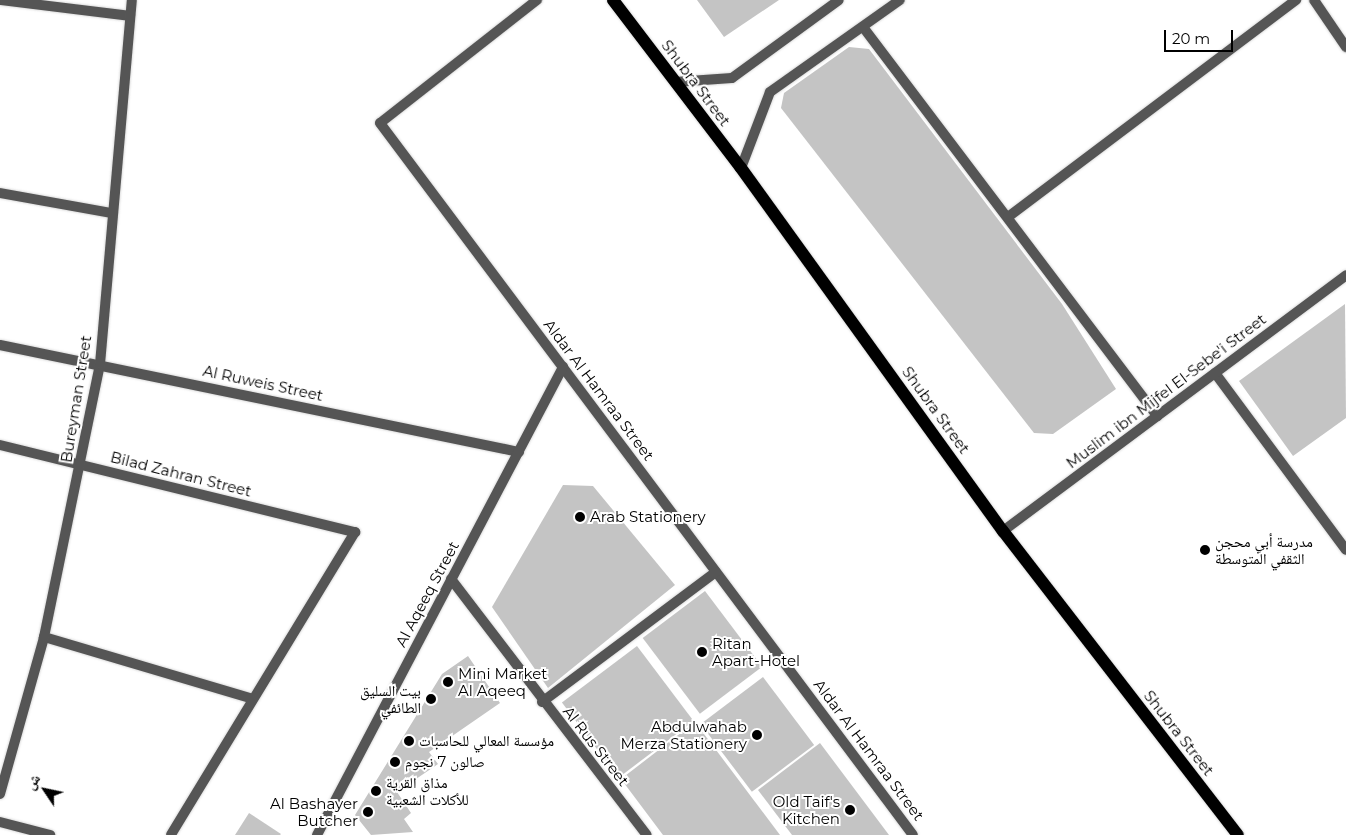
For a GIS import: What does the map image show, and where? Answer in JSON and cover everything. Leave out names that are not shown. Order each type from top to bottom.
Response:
[{"type":"main road","name":"Shubra Street","points":[[612,0],[741,168],[1003,531],[1238,835]]},
{"type":"street","points":[[0,0],[130,16]]},
{"type":"street","name":"Bureyman Street","points":[[0,794],[44,637],[100,364],[111,213],[132,0]]},
{"type":"street","name":"Aldar Al Hamraa Street","points":[[537,0],[380,123],[913,835]]},
{"type":"street","points":[[676,82],[732,78],[839,0]]},
{"type":"street","points":[[741,168],[770,92],[900,0]]},
{"type":"street","points":[[1008,217],[1296,0]]},
{"type":"street","points":[[1314,0],[1346,46]]},
{"type":"street","points":[[863,27],[1157,416]]},
{"type":"street","points":[[0,193],[111,213]]},
{"type":"street","name":"Muslim ibn Mijfel El-Sebe'i Street","points":[[1003,531],[1346,275]]},
{"type":"street","name":"Al Ruweis Street","points":[[0,345],[100,364],[518,452]]},
{"type":"street","name":"Al Aqeeq Street","points":[[316,835],[563,367]]},
{"type":"street","points":[[1215,373],[1346,550]]},
{"type":"street","name":"Bilad Zahran Street","points":[[0,445],[355,532],[250,698]]},
{"type":"street","points":[[542,702],[716,572]]},
{"type":"street","name":"Al Rus Street","points":[[451,579],[542,702],[647,835]]},
{"type":"street","points":[[44,637],[250,698],[171,835]]},
{"type":"street","points":[[0,822],[50,835]]},
{"type":"building","points":[[697,0],[779,0],[724,37]]},
{"type":"building","points":[[849,47],[869,49],[1062,304],[1116,389],[1053,434],[1034,433],[781,108],[784,93]]},
{"type":"building","points":[[1345,304],[1346,418],[1293,456],[1239,381]]},
{"type":"building","points":[[563,485],[593,486],[675,585],[548,688],[492,607]]},
{"type":"building","name":"Ritan Apart-Hotel","points":[[705,591],[762,667],[700,714],[643,638]]},
{"type":"building","points":[[637,646],[694,721],[618,778],[562,703]]},
{"type":"building","points":[[468,656],[500,703],[429,752],[438,764],[397,792],[411,813],[404,819],[413,832],[371,835],[355,815],[442,674]]},
{"type":"building","name":"Abdulwahab Merza Stationery","points":[[763,677],[814,745],[752,792],[701,724]]},
{"type":"building","points":[[695,722],[780,835],[663,835],[621,779]]},
{"type":"building","points":[[820,743],[889,835],[792,835],[758,790]]},
{"type":"building","points":[[249,813],[281,834],[235,835]]},
{"type":"place","name":"Arab Stationery","points":[[580,517]]},
{"type":"place","name":"مدرسة أبي محجن الثقفي المتوسطة","points":[[1205,550]]},
{"type":"place","name":"Ritan Apart-Hotel","points":[[702,652]]},
{"type":"place","name":"Mini Market Al Aqeeq","points":[[448,682]]},
{"type":"place","name":"بيت السليق الطائفي","points":[[431,699]]},
{"type":"place","name":"Abdulwahab Merza Stationery","points":[[757,735]]},
{"type":"place","name":"مؤسسة المعالي للحاسبات","points":[[409,741]]},
{"type":"place","name":"صالون 7 نجوم","points":[[395,762]]},
{"type":"place","name":"مذاق القرية للأكلات الشعبية","points":[[376,791]]},
{"type":"place","name":"Old Taif's Kitchen","points":[[850,810]]},
{"type":"place","name":"Al Bashayer Butcher","points":[[368,812]]}]
